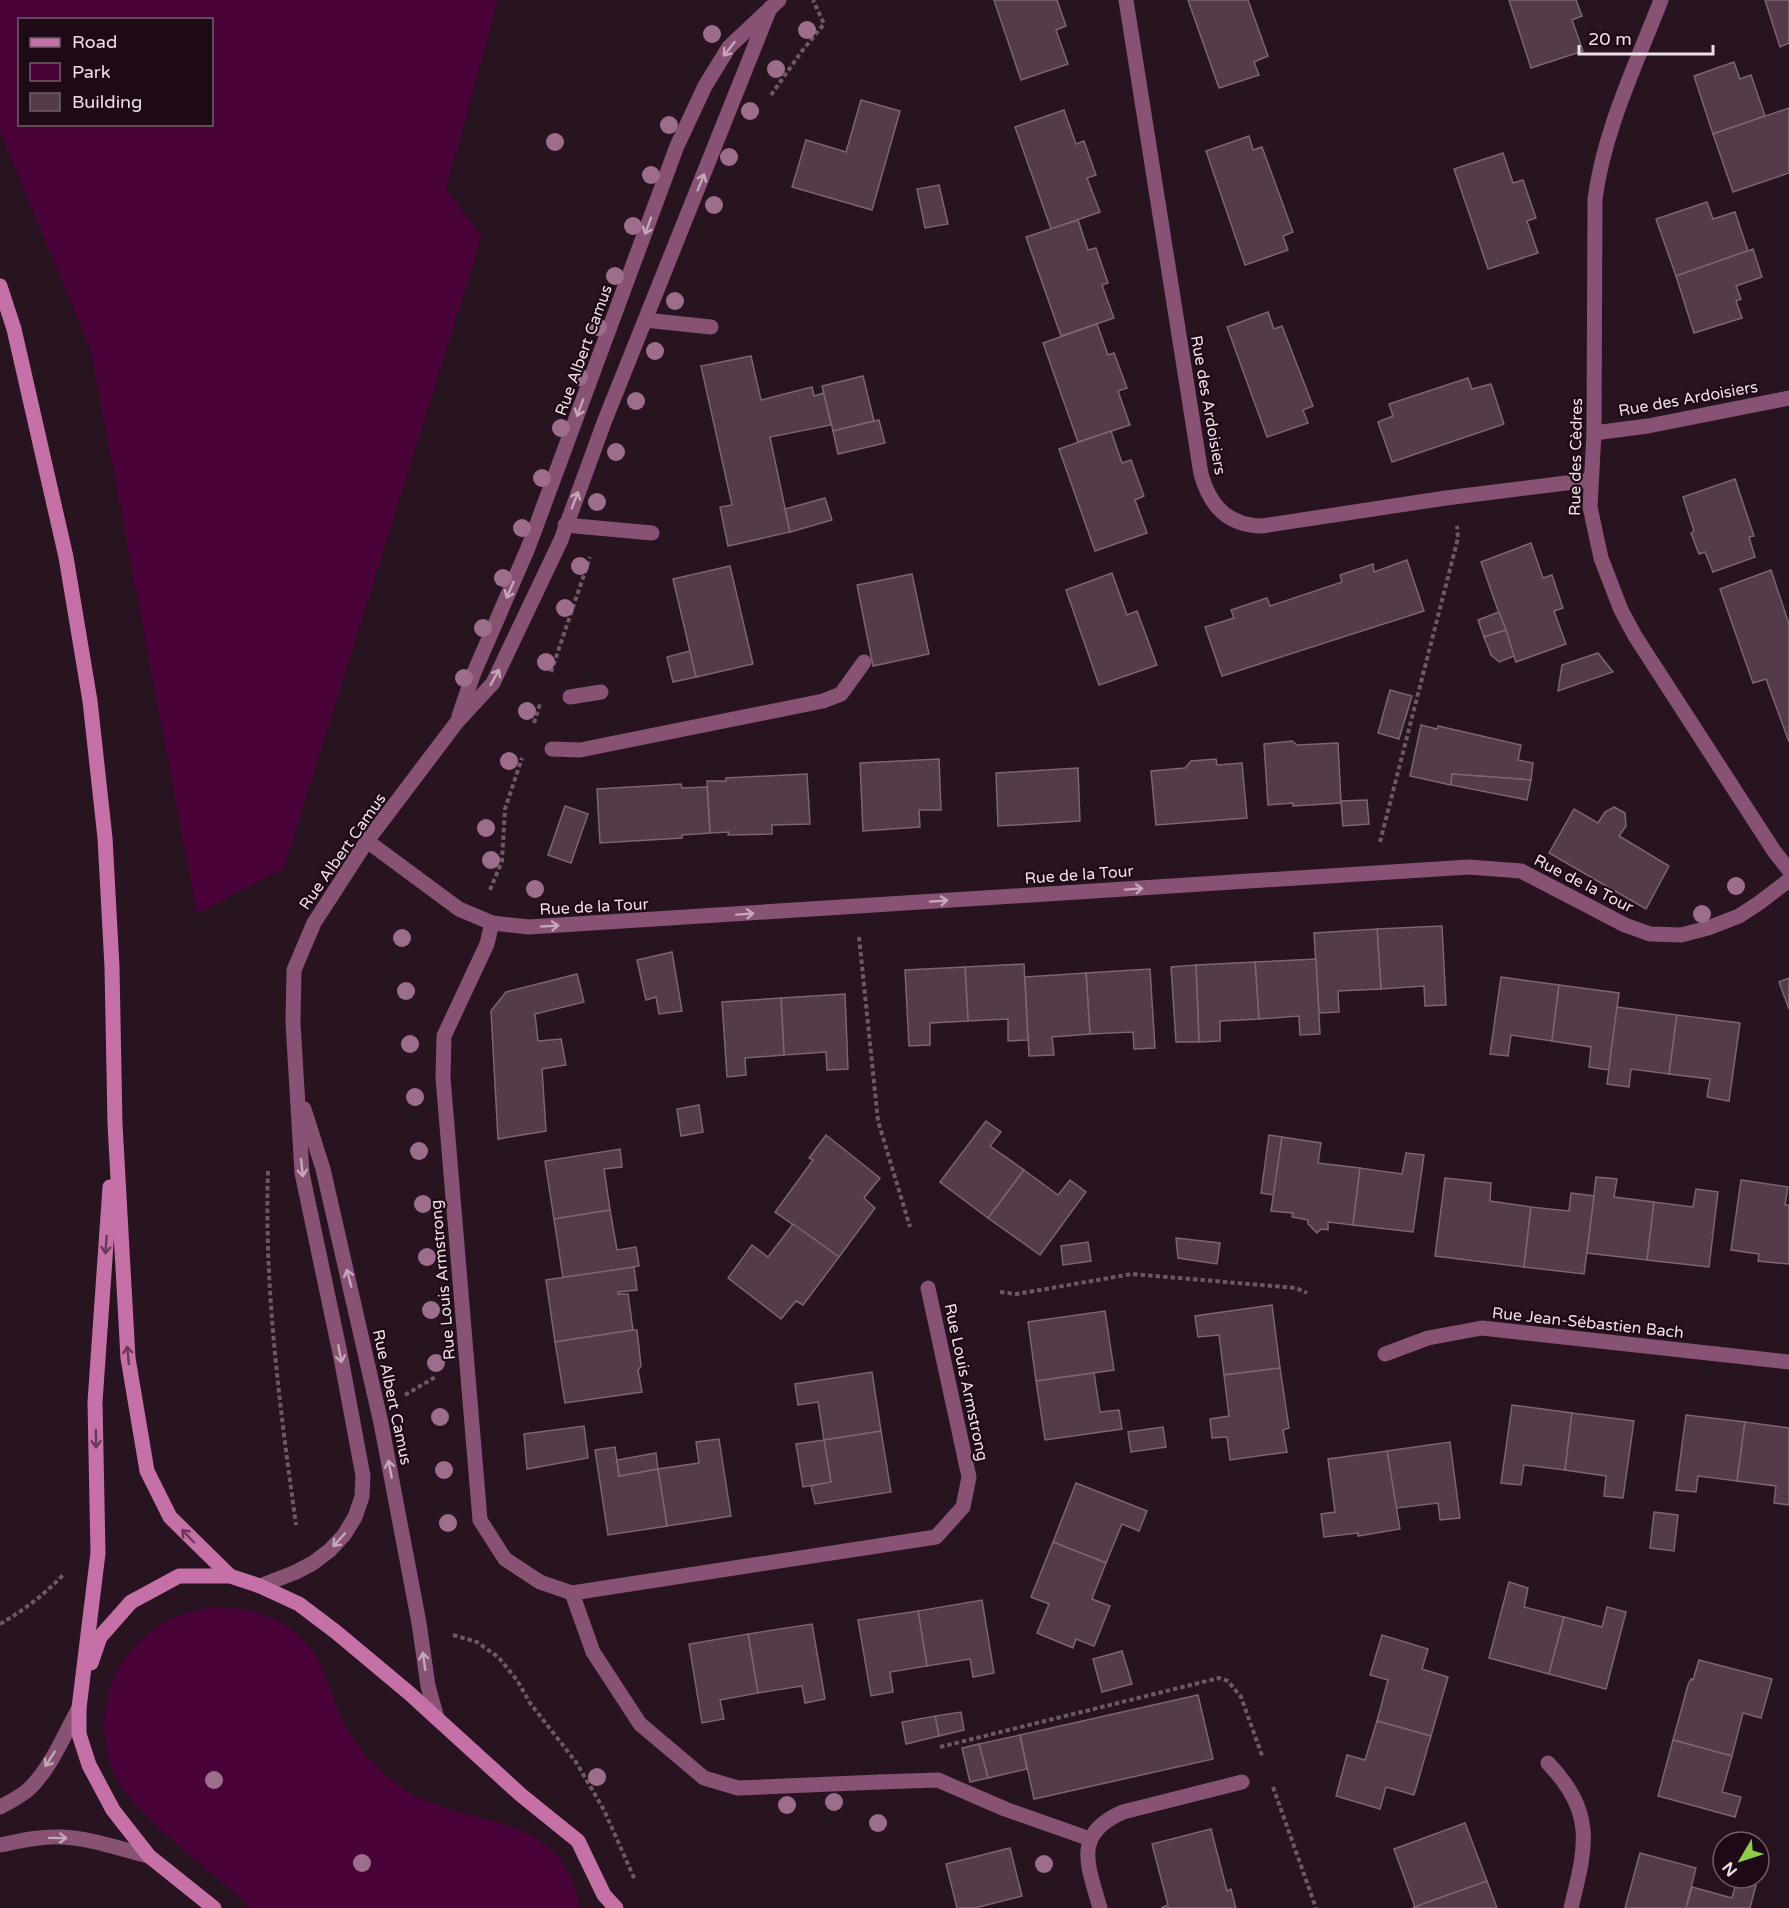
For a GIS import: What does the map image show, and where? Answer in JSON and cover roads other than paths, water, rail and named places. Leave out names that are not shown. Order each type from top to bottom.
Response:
[{"type":"main road","points":[[0,286],[14,329],[66,557],[90,701],[105,838],[112,967],[115,1124],[128,1358],[147,1471],[170,1517],[230,1576]]},
{"type":"main road","points":[[115,1124],[95,1402],[98,1553],[79,1708],[79,1734],[89,1765],[113,1810],[149,1856],[213,1908]]},
{"type":"main road","points":[[83,1684],[100,1637],[131,1602],[179,1576],[230,1576],[260,1586],[298,1604],[359,1651],[521,1795],[578,1841],[604,1902],[616,1908]]},
{"type":"street","name":"Rue des Ardoisiers","points":[[1126,0],[1201,474],[1206,490],[1221,512],[1242,524],[1262,526],[1446,498],[1590,480]]},
{"type":"street","name":"Rue des Cèdres","points":[[1661,0],[1608,138],[1599,168],[1595,200],[1590,507],[1601,558],[1621,610],[1635,636],[1774,851],[1789,870]]},
{"type":"street","name":"Rue Albert Camus","points":[[260,1586],[296,1572],[330,1550],[344,1535],[355,1517],[362,1497],[363,1476],[302,1173],[293,1023],[294,970],[314,923],[367,842],[458,722],[493,683],[561,540],[645,320],[774,4]]},
{"type":"street","name":"Rue Albert Camus","points":[[458,722],[473,675],[528,548],[677,146],[705,86],[729,47],[774,4]]},
{"type":"street","points":[[645,320],[711,327]]},
{"type":"street","name":"Rue des Ardoisiers","points":[[1593,433],[1648,426],[1789,398]]},
{"type":"street","points":[[566,525],[652,533]]},
{"type":"street","points":[[552,749],[580,750],[823,701],[841,694],[864,662]]},
{"type":"street","points":[[570,697],[601,692]]},
{"type":"street","name":"Rue de la Tour","points":[[367,842],[459,909],[485,921],[530,927],[1469,867],[1521,871],[1625,925],[1650,934],[1681,935],[1739,916],[1789,880]]},
{"type":"street","name":"Rue Louis Armstrong","points":[[485,921],[487,944],[444,1036],[443,1078],[480,1520],[505,1559],[540,1582],[572,1593],[936,1537],[963,1507],[969,1477],[928,1288]]},
{"type":"street","name":"Rue Albert Camus","points":[[297,1089],[323,1169],[354,1299],[381,1424],[419,1623],[428,1686],[437,1718]]},
{"type":"street","name":"Rue Jean-Sébastien Bach","points":[[1385,1354],[1428,1338],[1482,1328],[1789,1362]]},
{"type":"street","points":[[572,1593],[593,1652],[640,1724],[704,1778],[738,1788],[938,1780],[1005,1809],[1090,1839]]},
{"type":"street","points":[[0,1807],[29,1789],[53,1755],[79,1708]]},
{"type":"street","points":[[1548,1763],[1573,1795],[1581,1814],[1584,1854],[1571,1908]]},
{"type":"street","points":[[1100,1908],[1087,1852],[1090,1839],[1104,1822],[1123,1812],[1242,1782]]},
{"type":"street","points":[[0,1845],[32,1838],[62,1837],[93,1841],[149,1856]]}]
